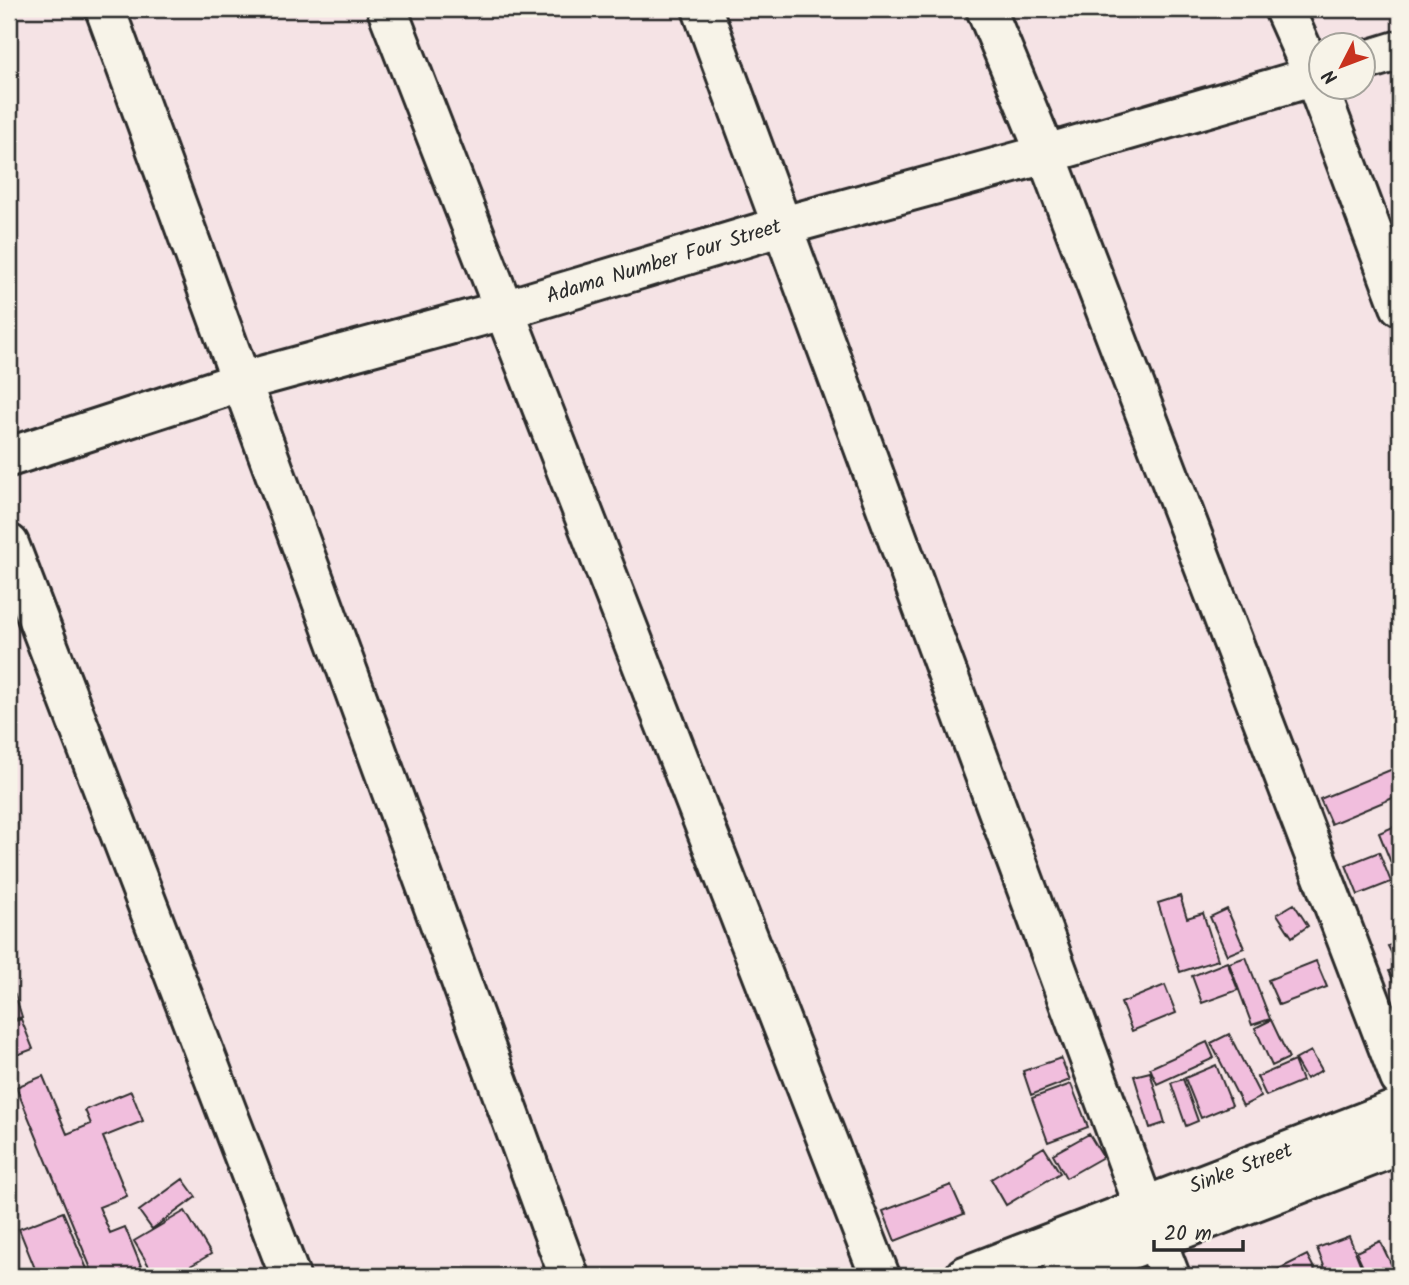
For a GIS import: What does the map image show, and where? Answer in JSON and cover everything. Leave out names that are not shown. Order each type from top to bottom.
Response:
[{"type":"street","points":[[105,9],[569,1276]]},
{"type":"street","points":[[387,9],[880,1276]]},
{"type":"street","points":[[702,9],[1170,1276]]},
{"type":"street","points":[[986,9],[1046,154],[1400,1078]]},
{"type":"street","points":[[1284,9],[1308,56]]},
{"type":"street","points":[[1378,57],[1400,50]]},
{"type":"street","name":"Adama Number Four Street","points":[[9,457],[243,381],[504,310],[783,226],[1046,154],[1308,78]]},
{"type":"street","points":[[1328,102],[1400,306]]},
{"type":"street","points":[[9,544],[290,1276]]},
{"type":"street","name":"Sinke Street","points":[[1061,1276],[1150,1223],[1400,1108]]},
{"type":"street","name":"Sinke Street","points":[[965,1276],[1150,1223],[1400,1145]]},
{"type":"building","points":[[1400,766],[1400,795],[1331,824],[1320,799]]},
{"type":"building","points":[[1400,824],[1400,873],[1396,875],[1379,833]]},
{"type":"building","points":[[1379,852],[1391,882],[1358,895],[1346,865]]},
{"type":"building","points":[[1180,896],[1187,918],[1203,913],[1218,960],[1180,972],[1158,903]]},
{"type":"building","points":[[1294,904],[1308,926],[1292,937],[1277,914]]},
{"type":"building","points":[[1227,909],[1244,948],[1227,955],[1210,917]]},
{"type":"building","points":[[1400,941],[1400,963],[1397,964],[1388,946]]},
{"type":"building","points":[[1246,957],[1270,1019],[1252,1025],[1229,963]]},
{"type":"building","points":[[1316,961],[1327,987],[1279,1005],[1268,980]]},
{"type":"building","points":[[1227,962],[1238,990],[1202,1003],[1192,976]]},
{"type":"building","points":[[1400,966],[1400,989],[1398,991],[1389,971]]},
{"type":"building","points":[[1165,985],[1176,1013],[1132,1031],[1121,1003]]},
{"type":"building","points":[[15,994],[22,1017],[9,1021],[9,996]]},
{"type":"building","points":[[21,1019],[33,1049],[9,1058],[9,1023]]},
{"type":"building","points":[[1271,1020],[1289,1058],[1272,1066],[1255,1028]]},
{"type":"building","points":[[1229,1034],[1261,1097],[1243,1106],[1211,1043]]},
{"type":"building","points":[[1207,1042],[1214,1058],[1157,1084],[1150,1068]]},
{"type":"building","points":[[1311,1051],[1322,1070],[1306,1079],[1295,1060]]},
{"type":"building","points":[[1061,1058],[1070,1080],[1031,1095],[1023,1071]]},
{"type":"building","points":[[1294,1061],[1302,1081],[1266,1096],[1257,1077]]},
{"type":"building","points":[[1216,1065],[1232,1105],[1201,1118],[1185,1078]]},
{"type":"building","points":[[1150,1072],[1165,1123],[1150,1128],[1134,1076]]},
{"type":"building","points":[[43,1076],[67,1134],[91,1124],[85,1110],[131,1091],[143,1121],[103,1137],[127,1196],[99,1207],[110,1233],[125,1227],[145,1276],[94,1276],[16,1087]]},
{"type":"building","points":[[1183,1079],[1198,1121],[1186,1126],[1171,1083]]},
{"type":"building","points":[[1071,1084],[1088,1127],[1048,1142],[1032,1098]]},
{"type":"building","points":[[1089,1134],[1103,1157],[1066,1178],[1053,1154]]},
{"type":"building","points":[[1044,1147],[1060,1173],[1006,1205],[991,1179]]},
{"type":"building","points":[[183,1179],[196,1197],[152,1229],[139,1211]]},
{"type":"building","points":[[951,1185],[964,1214],[895,1241],[883,1211]]},
{"type":"building","points":[[185,1211],[211,1254],[173,1276],[155,1276],[134,1241]]},
{"type":"building","points":[[63,1212],[90,1276],[38,1276],[19,1229]]},
{"type":"building","points":[[1349,1236],[1365,1276],[1328,1276],[1317,1248]]},
{"type":"building","points":[[1380,1241],[1396,1274],[1367,1276],[1356,1252]]},
{"type":"building","points":[[1307,1255],[1318,1276],[1265,1276]]}]
